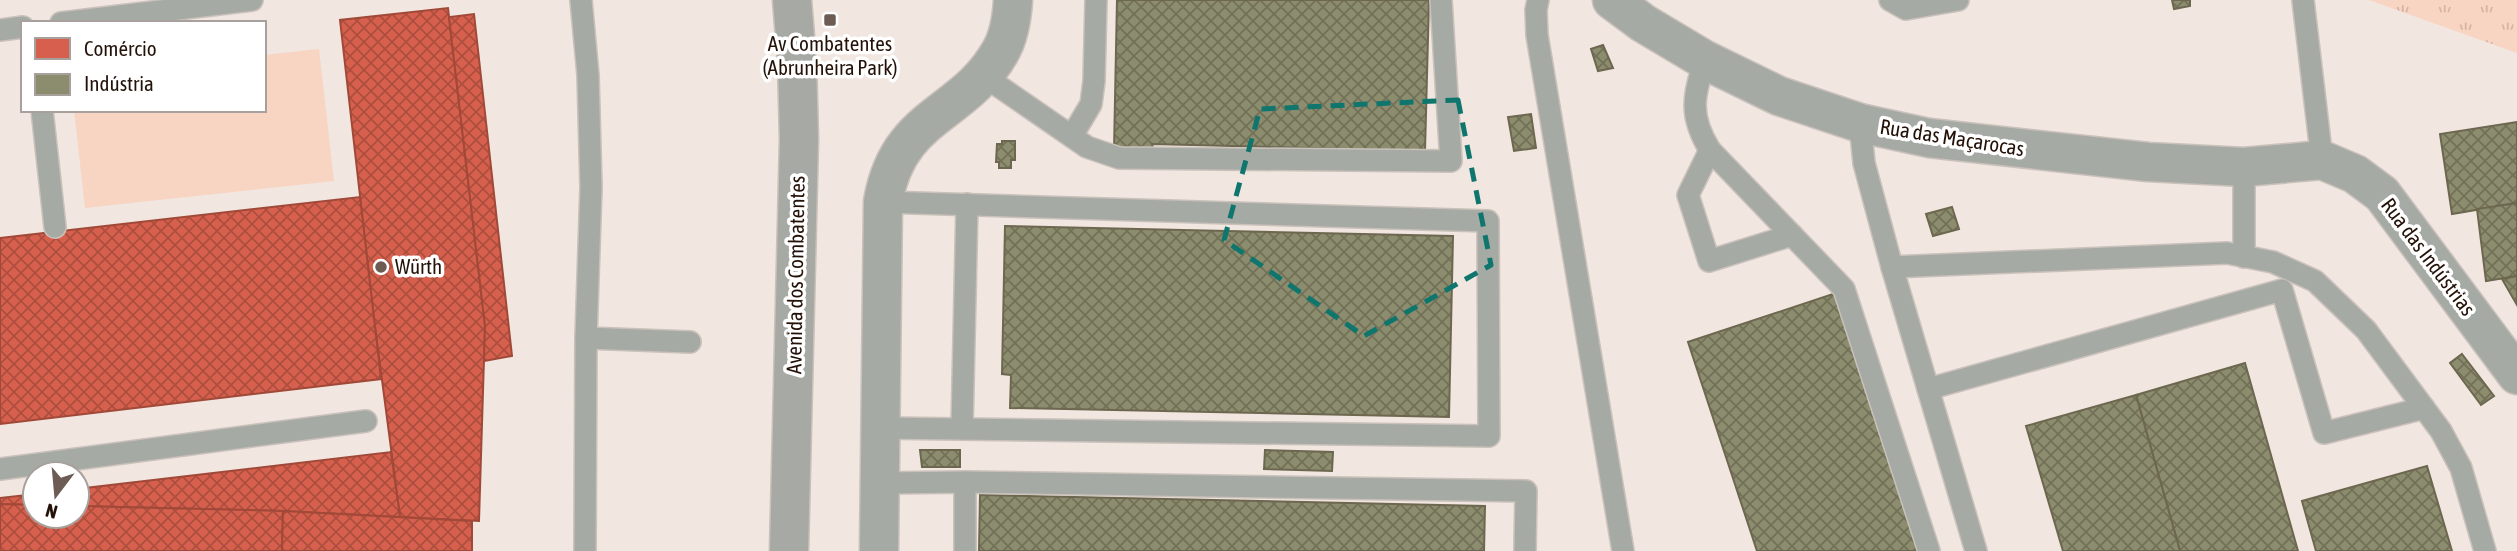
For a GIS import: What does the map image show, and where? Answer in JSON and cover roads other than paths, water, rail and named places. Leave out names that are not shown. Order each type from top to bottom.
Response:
[{"type":"street","name":"Avenida dos Combatentes","points":[[789,551],[799,139],[792,0]]},
{"type":"street","points":[[880,551],[883,202],[887,180],[907,141],[984,76],[1002,51],[1011,21],[1013,0]]},
{"type":"street","name":"Rua das Maçarocas","points":[[1612,0],[1643,23],[1705,60],[1779,96],[1860,123],[1929,138],[2148,162],[2244,167],[2322,160]]},
{"type":"street","name":"Rua das Indústrias","points":[[2322,160],[2355,174],[2382,194],[2517,375]]},
{"type":"lane","points":[[78,21],[252,0]]},
{"type":"lane","points":[[581,0],[588,75],[591,187],[586,338],[586,551]]},
{"type":"lane","points":[[1072,136],[1091,104],[1096,0]]},
{"type":"lane","points":[[984,76],[1087,147],[1119,158],[1451,161],[1441,0]]},
{"type":"lane","points":[[1538,0],[1536,35],[1623,551]]},
{"type":"lane","points":[[1890,0],[1906,9],[1958,0]]},
{"type":"lane","points":[[2303,0],[2322,160]]},
{"type":"lane","points":[[0,30],[21,27]]},
{"type":"lane","points":[[1705,60],[1695,90],[1694,115],[1699,132],[1710,150],[1843,289],[1929,551]]},
{"type":"lane","points":[[42,112],[55,227]]},
{"type":"lane","points":[[1860,123],[1864,163],[1892,267],[1976,551]]},
{"type":"lane","points":[[1710,150],[1688,195],[1709,261],[1792,236]]},
{"type":"lane","points":[[2244,167],[2244,257]]},
{"type":"lane","points":[[881,428],[1489,436],[1488,221],[883,202]]},
{"type":"lane","points":[[962,429],[967,204]]},
{"type":"lane","points":[[1892,267],[2227,253],[2273,262],[2286,280],[2324,433],[2424,408]]},
{"type":"lane","points":[[1928,389],[2286,280],[2315,281],[2366,330],[2441,431],[2461,468],[2485,551]]},
{"type":"lane","points":[[586,338],[690,342]]},
{"type":"lane","points":[[0,469],[366,421]]},
{"type":"lane","points":[[965,482],[965,551]]},
{"type":"lane","points":[[881,483],[1526,491],[1525,551]]},
{"type":"place","name":"Av Combatentes (Abrunheira Park)","points":[[830,20]]},
{"type":"place","name":"Würth","points":[[381,267]]}]
